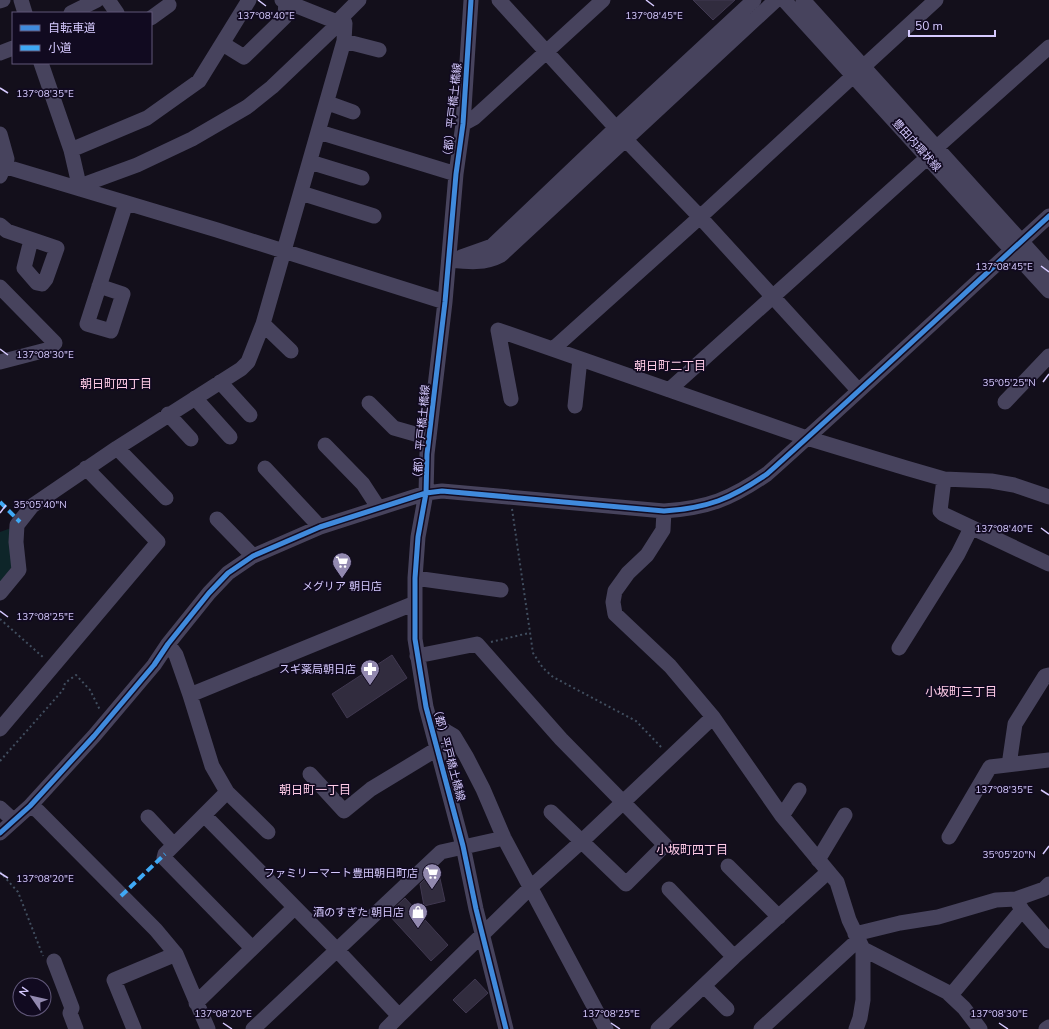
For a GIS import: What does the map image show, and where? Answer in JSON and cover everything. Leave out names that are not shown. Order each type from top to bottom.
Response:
[{"type":"street","points":[[21,0],[25,12]]},
{"type":"street","points":[[73,12],[97,0]]},
{"type":"street","points":[[108,0],[116,12]]},
{"type":"street","points":[[71,150],[147,118],[199,81],[249,0]]},
{"type":"street","points":[[80,189],[88,183],[137,165],[192,139],[247,107],[272,87],[334,28],[337,22],[359,0]]},
{"type":"street","points":[[499,0],[616,128]]},
{"type":"street","points":[[464,124],[474,118],[603,0]]},
{"type":"street","points":[[449,260],[472,254],[492,246],[754,0]]},
{"type":"street","points":[[449,260],[474,263],[491,260],[501,255],[776,0]]},
{"type":"street","name":"豊田内環状線","points":[[784,0],[858,71],[932,152],[1015,246],[1049,292]]},
{"type":"street","name":"豊田内環状線","points":[[803,0],[858,71]]},
{"type":"street","points":[[553,349],[700,217],[936,0]]},
{"type":"street","points":[[0,593],[19,570],[16,542],[17,525],[32,506],[86,468],[168,414],[241,369],[248,362],[263,324],[328,103],[344,42],[345,23],[337,22],[284,1],[285,17],[244,57],[223,44]]},
{"type":"street","name":"（都）平戸橋土橋線","points":[[472,1],[464,124],[456,174],[445,302],[429,438],[426,493],[418,537],[415,578],[415,639],[430,722],[463,846],[482,935],[506,1029]]},
{"type":"street","points":[[152,17],[169,5]]},
{"type":"street","points":[[344,42],[379,50]]},
{"type":"street","points":[[670,390],[772,296],[1049,47]]},
{"type":"street","points":[[0,53],[12,48]]},
{"type":"street","points":[[41,64],[71,150],[80,189]]},
{"type":"street","points":[[328,103],[353,112]]},
{"type":"street","points":[[319,132],[456,174]]},
{"type":"street","points":[[0,134],[7,159],[1,169],[80,189],[217,230],[445,302]]},
{"type":"street","points":[[626,140],[700,217],[858,390]]},
{"type":"street","points":[[310,162],[362,178]]},
{"type":"street","points":[[301,193],[374,216]]},
{"type":"street","points":[[99,286],[126,203]]},
{"type":"street","points":[[0,833],[12,820],[30,806],[106,721],[154,665],[168,644],[209,593],[228,573],[253,556],[320,526],[426,493],[442,491],[664,511],[700,506],[736,494],[767,474],[1049,216]]},
{"type":"street","points":[[0,225],[6,231],[31,240]]},
{"type":"street","name":"豊田内環状線","points":[[1015,246],[1049,272]]},
{"type":"street","points":[[0,287],[55,343],[50,349],[0,362]]},
{"type":"street","points":[[263,324],[291,351]]},
{"type":"street","points":[[511,399],[498,330],[807,438],[944,479],[991,481],[1014,484],[1049,497]]},
{"type":"street","points":[[1005,402],[1049,356]]},
{"type":"street","points":[[575,406],[580,359]]},
{"type":"street","points":[[220,382],[250,415]]},
{"type":"street","points":[[194,398],[230,437]]},
{"type":"street","points":[[369,403],[394,428],[429,438]]},
{"type":"street","points":[[168,414],[191,439]]},
{"type":"street","points":[[325,445],[363,484],[378,507]]},
{"type":"street","points":[[117,448],[166,498]]},
{"type":"street","points":[[0,729],[158,542],[86,468]]},
{"type":"street","points":[[265,468],[320,526]]},
{"type":"street","points":[[944,479],[940,511],[943,514],[1049,564]]},
{"type":"street","points":[[664,511],[663,530],[647,555],[628,573],[615,591],[613,602],[615,614],[670,666],[713,717],[782,816],[837,882],[859,941],[863,1000],[860,1018],[856,1029]]},
{"type":"street","points":[[217,519],[253,556]]},
{"type":"street","points":[[899,648],[958,554],[971,528]]},
{"type":"street","points":[[415,578],[501,590]]},
{"type":"street","points":[[190,695],[415,603]]},
{"type":"street","points":[[168,644],[176,655],[212,766],[227,792],[268,832]]},
{"type":"street","points":[[417,656],[477,644],[561,739],[665,845],[626,884],[551,812]]},
{"type":"street","points":[[1009,765],[1015,724],[1045,676],[1049,675]]},
{"type":"street","points":[[386,1029],[531,886],[582,842],[622,802],[713,717]]},
{"type":"street","points":[[430,722],[454,736],[483,789],[504,838],[531,886],[606,1029]]},
{"type":"street","points":[[310,774],[344,811],[371,789],[437,749]]},
{"type":"street","points":[[949,837],[990,767],[1049,760]]},
{"type":"street","points":[[782,816],[799,790]]},
{"type":"street","points":[[227,792],[165,854],[164,858],[252,948]]},
{"type":"street","points":[[30,806],[151,925],[176,954],[208,1029]]},
{"type":"street","points":[[0,808],[12,820]]},
{"type":"street","points":[[204,815],[337,950],[399,1016]]},
{"type":"street","points":[[818,860],[845,815]]},
{"type":"street","points":[[148,817],[174,845]]},
{"type":"street","points":[[253,1029],[442,852],[463,846],[504,838]]},
{"type":"street","points":[[728,866],[778,917]]},
{"type":"street","points":[[658,1029],[734,957],[828,872]]},
{"type":"street","points":[[951,995],[1019,905],[1049,884]]},
{"type":"street","points":[[669,889],[734,957]]},
{"type":"street","points":[[761,1029],[859,941],[900,923],[938,917],[996,900],[1019,905],[1049,941]]},
{"type":"street","points":[[196,1003],[294,908]]},
{"type":"street","points":[[859,941],[951,995],[964,1008],[980,1029]]},
{"type":"street","points":[[134,1029],[114,980],[176,954]]},
{"type":"street","points":[[49,961],[72,1008],[70,1013],[76,1029]]},
{"type":"street","points":[[704,986],[727,1009]]},
{"type":"street","points":[[1046,1029],[1049,1026]]},
{"type":"path","points":[[511,505],[533,653],[543,668],[553,677],[636,720],[670,757]]},
{"type":"path","points":[[0,620],[53,666]]},
{"type":"path","points":[[477,644],[529,634]]},
{"type":"path","points":[[0,761],[63,690],[65,683],[76,675],[90,690],[106,721]]},
{"type":"path","points":[[0,872],[18,892],[49,961]]},
{"type":"green space","points":[[11,528],[13,566],[0,582],[0,532]]},
{"type":"building","points":[[693,0],[735,0],[713,20]]},
{"type":"building","name":"スギ薬局朝日店","points":[[392,655],[407,678],[347,718],[332,694]]},
{"type":"building","name":"ファミリーマート豊田朝日町店","points":[[439,874],[445,901],[424,906],[420,884],[427,877]]},
{"type":"building","name":"酒のすぎた 朝日店","points":[[405,898],[448,945],[431,961],[388,914]]},
{"type":"building","points":[[475,979],[488,993],[466,1013],[453,1000]]},
{"type":"marked path","points":[[0,502],[20,522]]},
{"type":"marked path","points":[[121,896],[165,854]]},
{"type":"cycle path","points":[[471,0],[463,124],[456,174],[445,302],[427,454],[426,493],[418,537],[415,578],[415,639],[426,707],[463,846],[476,909],[506,1029]]},
{"type":"cycle path","points":[[0,833],[30,806],[94,736],[154,665],[168,644],[209,593],[228,573],[253,556],[320,527],[426,493],[442,491],[664,511],[680,510],[706,505],[730,496],[767,474],[1049,216]]},
{"type":"place","name":"メグリア 朝日店","points":[[342,579]]},
{"type":"place","name":"スギ薬局朝日店","points":[[370,686]]},
{"type":"place","name":"ファミリーマート豊田朝日町店","points":[[432,890]]},
{"type":"place","name":"酒のすぎた 朝日店","points":[[418,929]]},
{"type":"district","name":"朝日町二丁目","points":[[670,366]]},
{"type":"district","name":"朝日町四丁目","points":[[116,384]]},
{"type":"district","name":"小坂町三丁目","points":[[961,692]]},
{"type":"district","name":"朝日町一丁目","points":[[315,790]]},
{"type":"district","name":"小坂町四丁目","points":[[692,850]]}]
